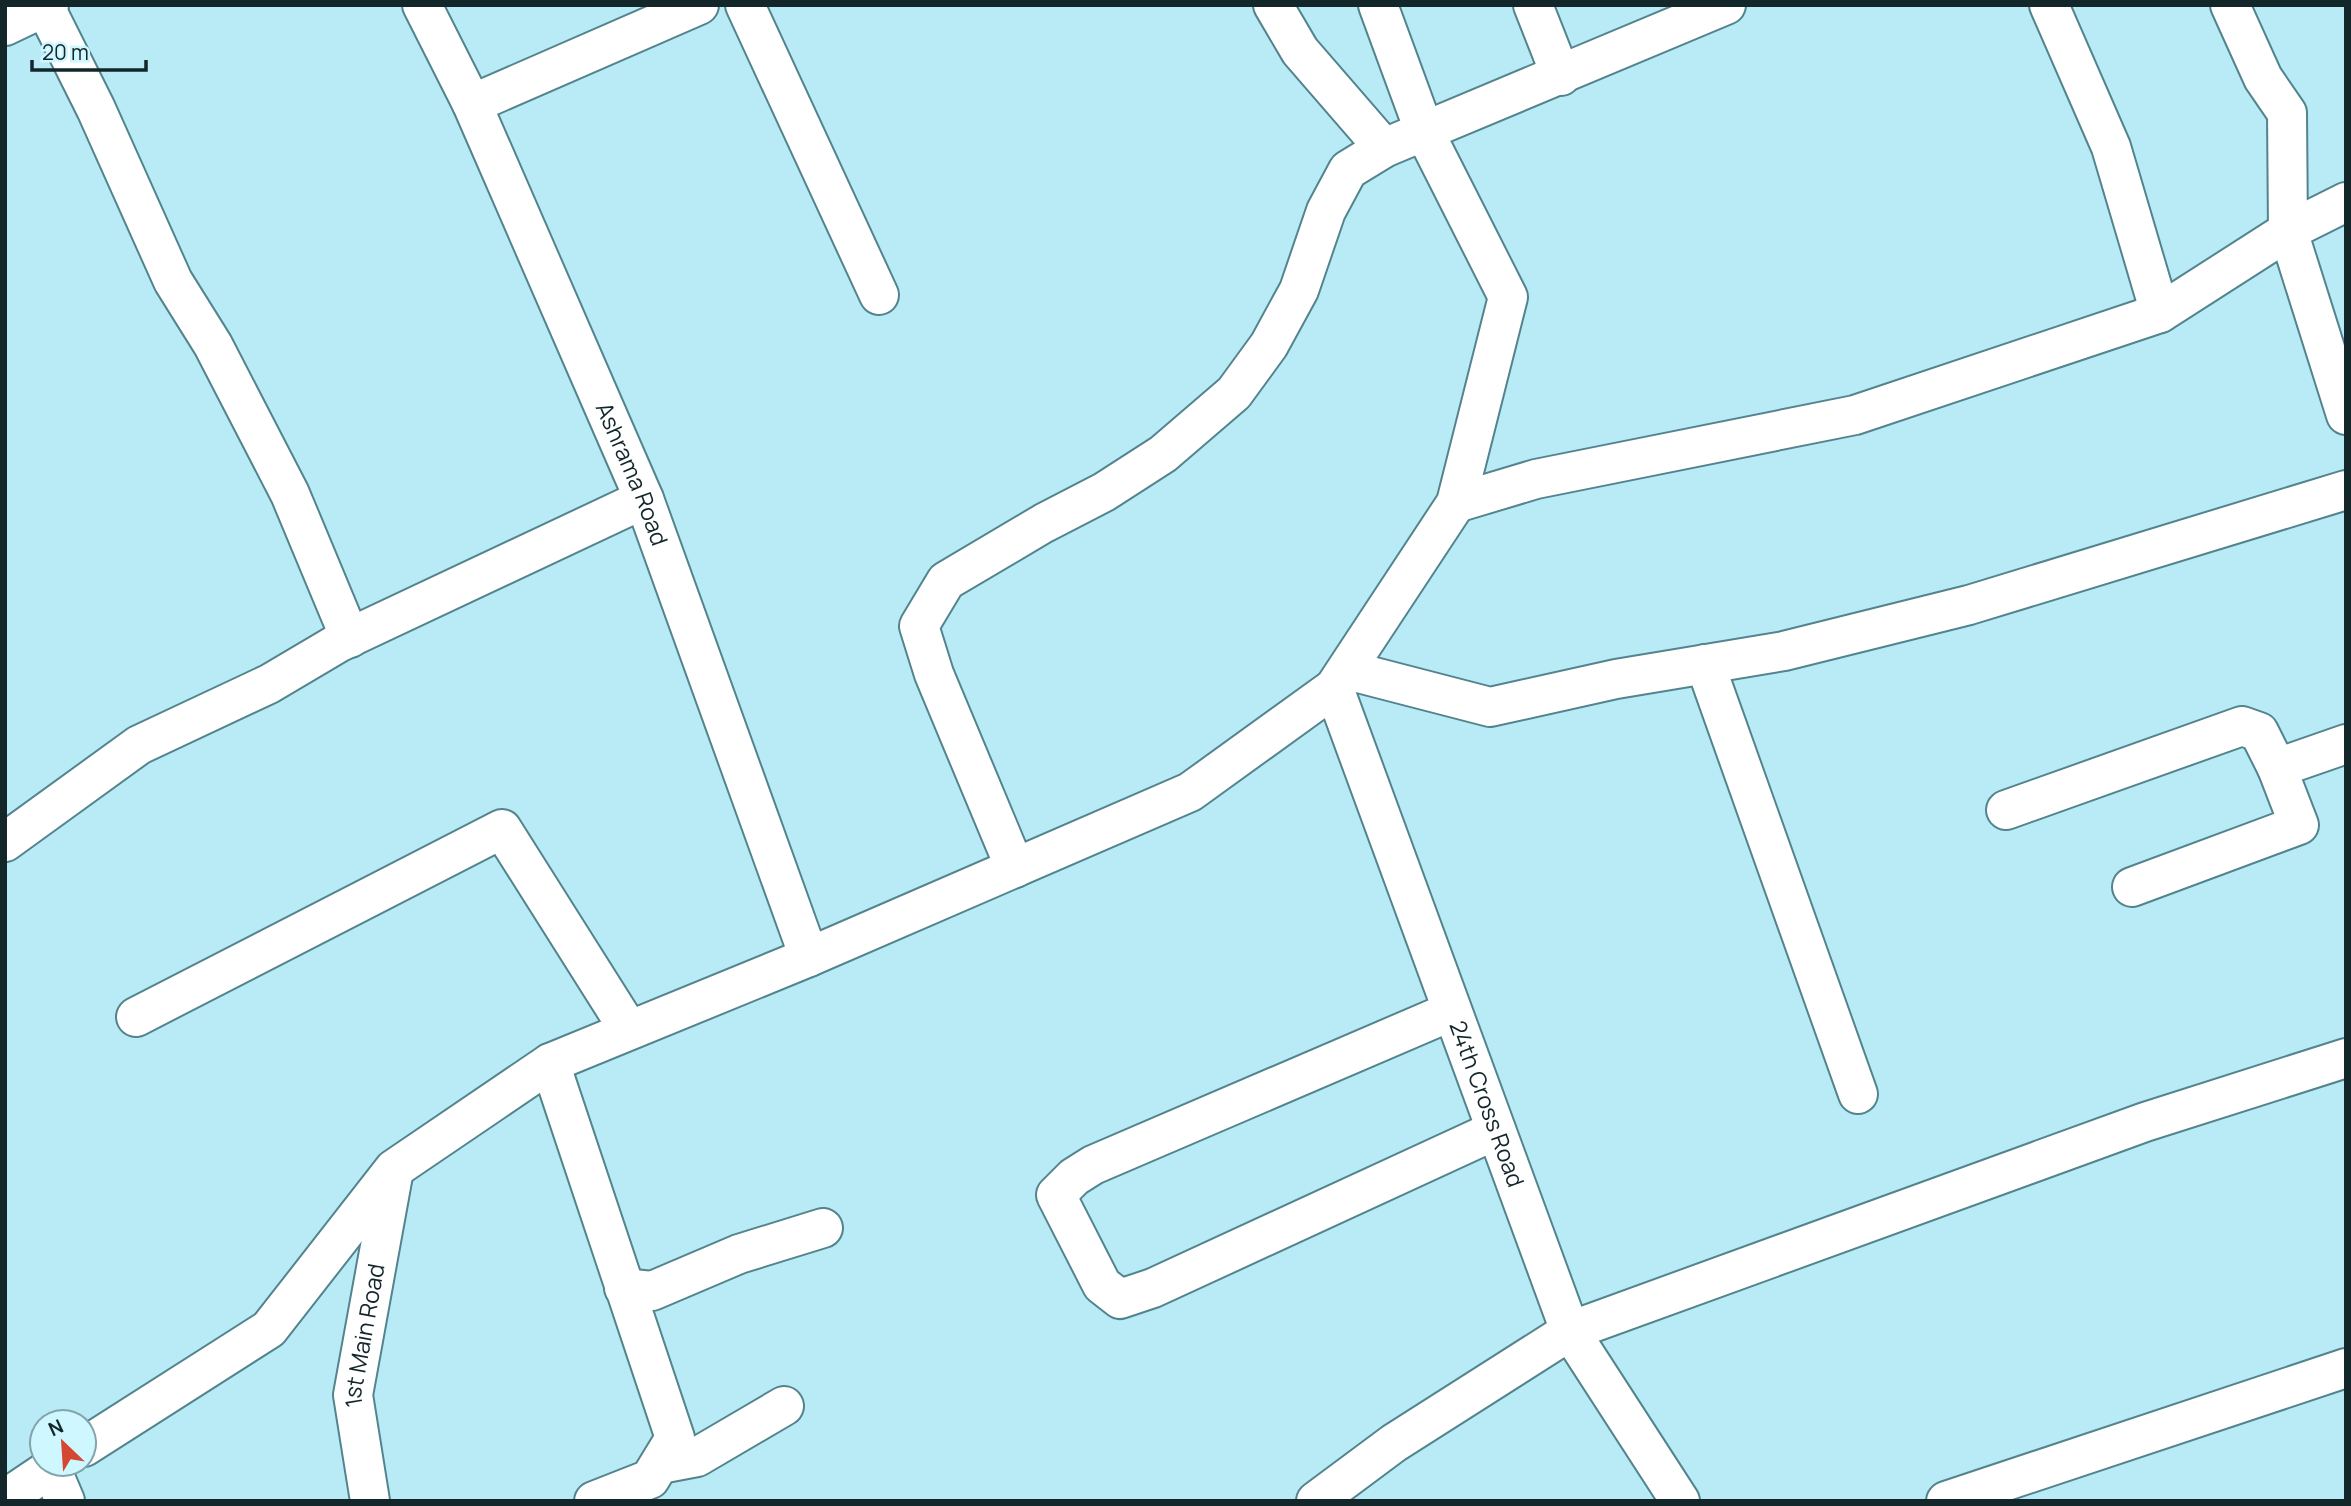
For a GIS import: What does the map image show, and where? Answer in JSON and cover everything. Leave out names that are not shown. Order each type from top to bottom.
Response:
[{"type":"street","name":"Ashrama Road","points":[[422,5],[472,104],[644,499],[809,957]]},
{"type":"street","points":[[472,104],[699,5]]},
{"type":"street","points":[[746,5],[878,295]]},
{"type":"street","points":[[1273,5],[1300,51],[1384,148]]},
{"type":"street","points":[[98,1438],[269,1329],[394,1169],[550,1063],[809,957],[1189,792],[1340,679],[1456,503],[1508,297],[1425,133],[1378,5]]},
{"type":"street","points":[[1533,5],[1561,76]]},
{"type":"street","points":[[1015,868],[934,674],[919,626],[946,581],[1044,523],[1114,486],[1163,453],[1234,393],[1269,345],[1299,290],[1326,211],[1348,170],[1384,148],[1726,5]]},
{"type":"street","points":[[2049,5],[2111,147],[2160,313]]},
{"type":"street","points":[[2230,5],[2263,78],[2287,113],[2288,231],[2346,415]]},
{"type":"street","points":[[5,26],[47,6],[173,281],[213,345],[290,494],[351,638]]},
{"type":"street","points":[[1456,503],[1536,479],[1855,415],[2160,313],[2288,231],[2346,202]]},
{"type":"street","points":[[1340,679],[1490,707],[1615,679],[1784,651],[1969,605],[2346,490]]},
{"type":"street","points":[[5,842],[139,745],[270,684],[351,638],[644,499]]},
{"type":"street","points":[[1704,664],[1858,1094]]},
{"type":"street","name":"24th Cross Road","points":[[1340,679],[1452,1011],[1570,1331],[1680,1501]]},
{"type":"street","points":[[2006,810],[2242,726],[2259,732],[2277,768],[2299,825],[2132,887]]},
{"type":"street","points":[[2277,768],[2346,744]]},
{"type":"street","points":[[136,1017],[502,829],[629,1030]]},
{"type":"street","points":[[1452,1011],[1093,1165],[1074,1177],[1056,1195],[1102,1285],[1120,1299],[1153,1288],[1496,1130]]},
{"type":"street","points":[[1316,1501],[1394,1443],[1570,1331],[2145,1122],[2346,1058]]},
{"type":"street","points":[[550,1063],[675,1438],[650,1479],[594,1501]]},
{"type":"street","name":"1st Main Road","points":[[370,1501],[353,1395],[394,1169]]},
{"type":"street","points":[[624,1288],[652,1291],[739,1254],[823,1228]]},
{"type":"street","points":[[1946,1501],[2346,1368]]},
{"type":"street","points":[[660,1464],[697,1457],[784,1406]]},
{"type":"street","points":[[5,1499],[58,1478]]}]
